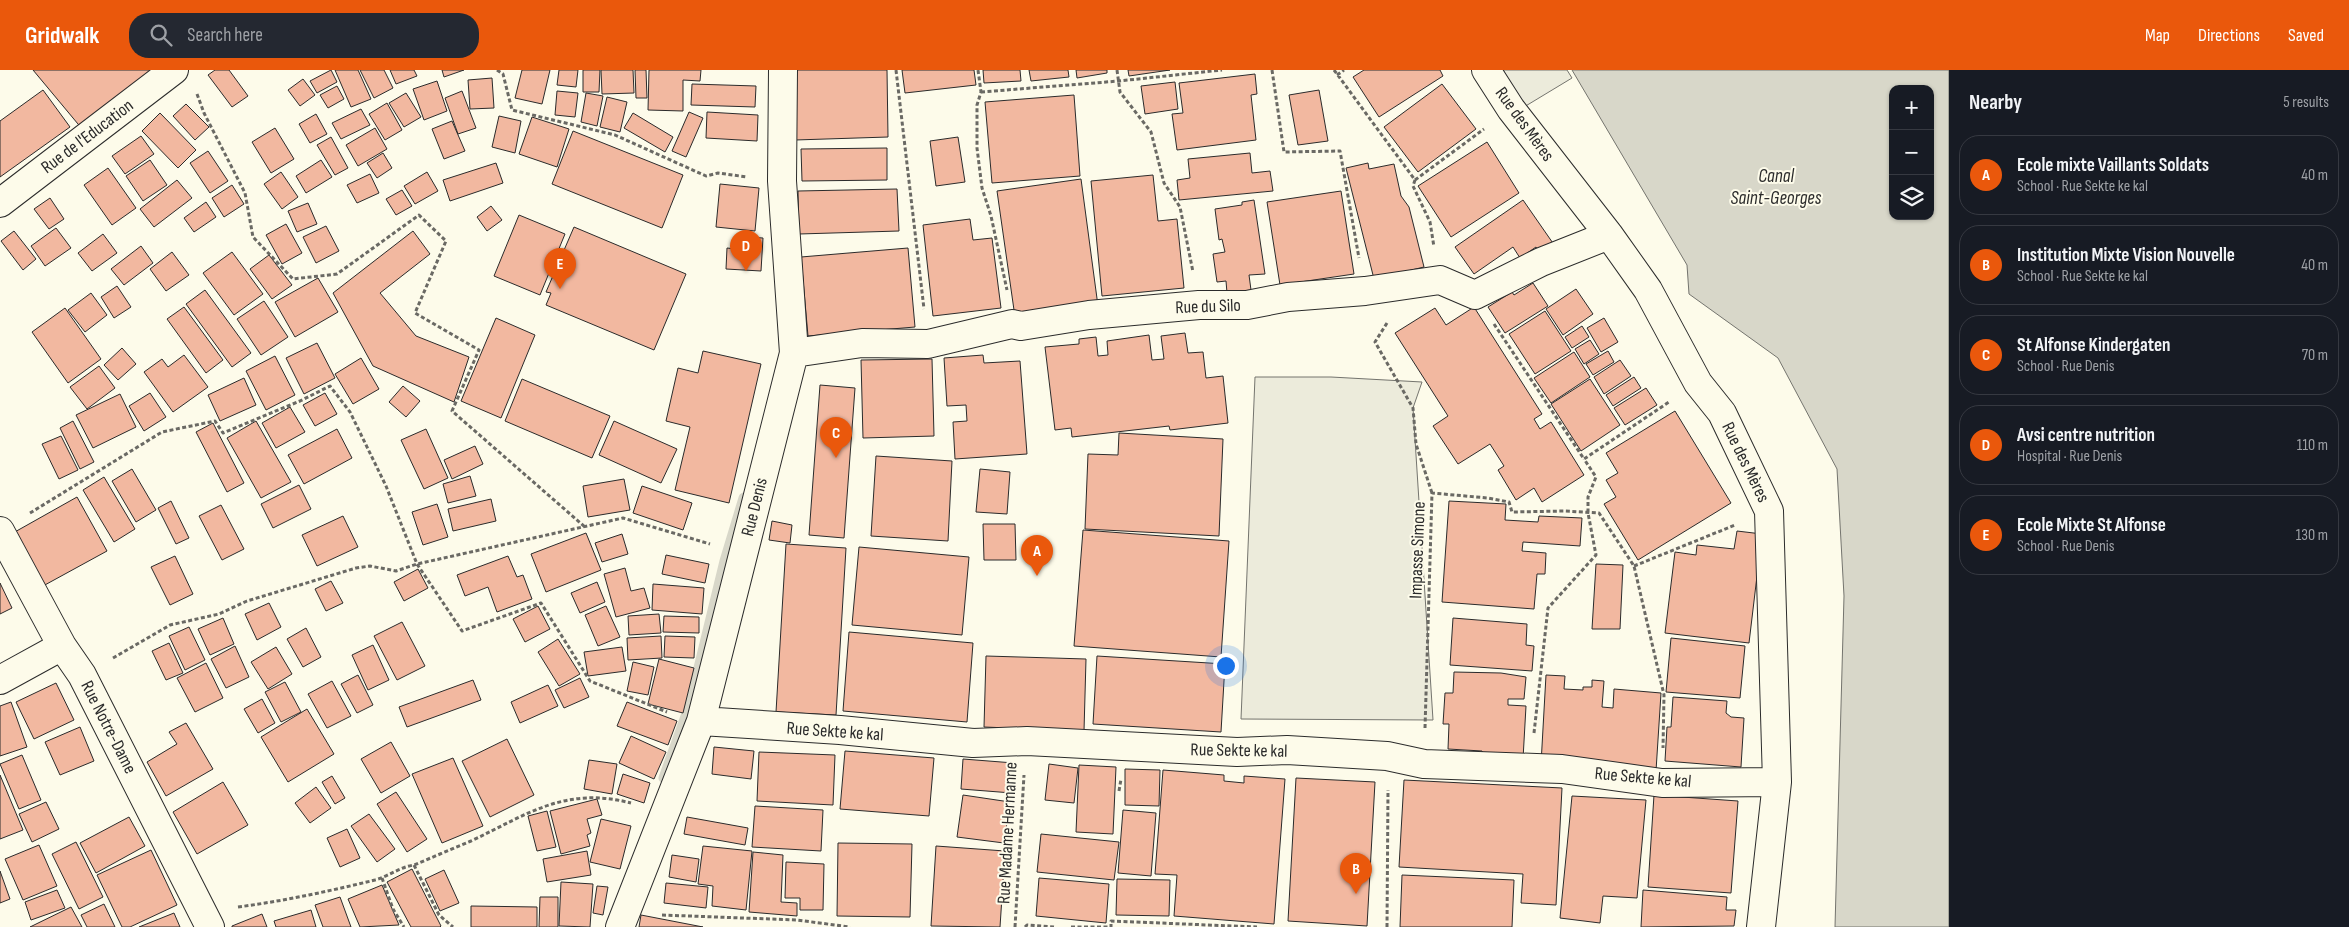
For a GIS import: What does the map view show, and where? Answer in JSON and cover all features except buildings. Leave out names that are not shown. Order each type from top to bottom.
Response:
[{"type":"street","name":"Rue de l'Education","points":[[0,203],[174,70]]},
{"type":"street","name":"Rue Denis","points":[[624,917],[701,721],[794,353],[782,182],[783,70]]},
{"type":"street","name":"Rue des Mères","points":[[1486,70],[1511,109],[1609,235],[1648,290],[1698,383],[1722,413],[1769,510],[1777,782],[1761,927]]},
{"type":"street","points":[[1475,295],[1541,262],[1609,235]]},
{"type":"street","name":"Rue du Silo","points":[[794,353],[862,343],[928,344],[1012,324],[1021,326],[1089,315],[1199,305],[1247,305],[1288,297],[1365,290],[1440,280],[1475,295]]},
{"type":"street","name":"Rue Notre-Dame","points":[[0,531],[62,646],[82,675],[207,919]]},
{"type":"street","points":[[0,680],[62,646]]},
{"type":"street","name":"Rue Sekte ke kal","points":[[701,721],[840,730],[973,744],[1026,741],[1237,752],[1287,750],[1387,756],[1424,764],[1562,769],[1662,783],[1777,782]]},
{"type":"path","points":[[497,70],[503,74],[512,110],[615,135],[706,176],[718,172],[782,182]]},
{"type":"path","points":[[896,70],[928,344]]},
{"type":"path","points":[[978,70],[981,92],[977,105],[977,139],[982,188],[991,216],[1004,280],[1013,310],[1012,324]]},
{"type":"path","points":[[1117,70],[1120,92],[1151,132],[1164,182],[1180,207],[1199,305]]},
{"type":"path","points":[[981,92],[1119,81],[1222,70]]},
{"type":"path","points":[[1272,70],[1284,152],[1340,151],[1365,290]]},
{"type":"path","points":[[1334,70],[1415,180]]},
{"type":"path","points":[[1337,74],[1344,70]]},
{"type":"path","points":[[195,90],[204,113],[245,193],[253,237],[293,279],[337,274],[419,215],[446,241],[415,313],[479,350],[452,411],[585,527]]},
{"type":"path","points":[[1440,280],[1430,222],[1413,186],[1415,180],[1511,109]]},
{"type":"path","points":[[1412,283],[1374,342],[1413,408],[1416,444],[1432,493]]},
{"type":"path","points":[[1475,295],[1596,477],[1588,497],[1588,513],[1596,555],[1548,608],[1530,768]]},
{"type":"path","points":[[1584,459],[1698,383]]},
{"type":"path","points":[[0,531],[162,432],[214,420],[223,433],[300,401],[330,386],[350,412],[386,486],[417,564],[462,631],[541,603],[590,682],[680,717],[701,721]]},
{"type":"path","name":"Impasse Simone","points":[[1424,764],[1432,493],[1509,502],[1512,512],[1564,511],[1598,513],[1634,566],[1664,695],[1662,783]]},
{"type":"path","points":[[1634,566],[1769,510]]},
{"type":"path","points":[[82,675],[170,625],[219,614],[248,601],[356,568],[370,566],[396,570],[623,518],[742,553]]},
{"type":"path","name":"Rue Madame Hermanne","points":[[1015,927],[1026,741]]},
{"type":"path","points":[[1387,756],[1388,927]]},
{"type":"path","points":[[207,919],[266,903],[382,878],[405,866],[414,865],[471,841],[529,811],[555,802],[600,798],[615,799],[666,812]]},
{"type":"path","points":[[414,865],[438,914],[453,927]]},
{"type":"path","points":[[382,878],[393,909],[404,927]]},
{"type":"path","points":[[624,917],[658,915],[797,920],[850,927]]},
{"type":"path","points":[[1070,927],[1111,927],[1111,921],[1257,927]]},
{"type":"path","points":[[1025,927],[1027,925],[1054,927]]},
{"type":"shaded area","points":[[1503,70],[1567,70],[1572,78],[1524,107]]},
{"type":"shaded area","points":[[1255,377],[1331,377],[1422,382],[1413,408],[1433,720],[1241,719]]},
{"type":"water","name":"Canal Saint-Georges","points":[[1572,70],[1949,70],[1949,927],[1835,927],[1844,596],[1837,469],[1778,358],[1689,294],[1687,265]]},
{"type":"waterway","points":[[664,778],[690,705],[725,561],[744,498]]},
{"type":"place","name":"Avsi centre nutrition","points":[[746,271]]},
{"type":"place","name":"Ecole Mixte St Alfonse","points":[[560,289]]},
{"type":"place","name":"St Alfonse Kindergaten","points":[[836,458]]},
{"type":"place","name":"Ecole mixte Vaillants Soldats","points":[[1037,576]]},
{"type":"place","name":"Institution Mixte Vision Nouvelle","points":[[1356,894]]}]
